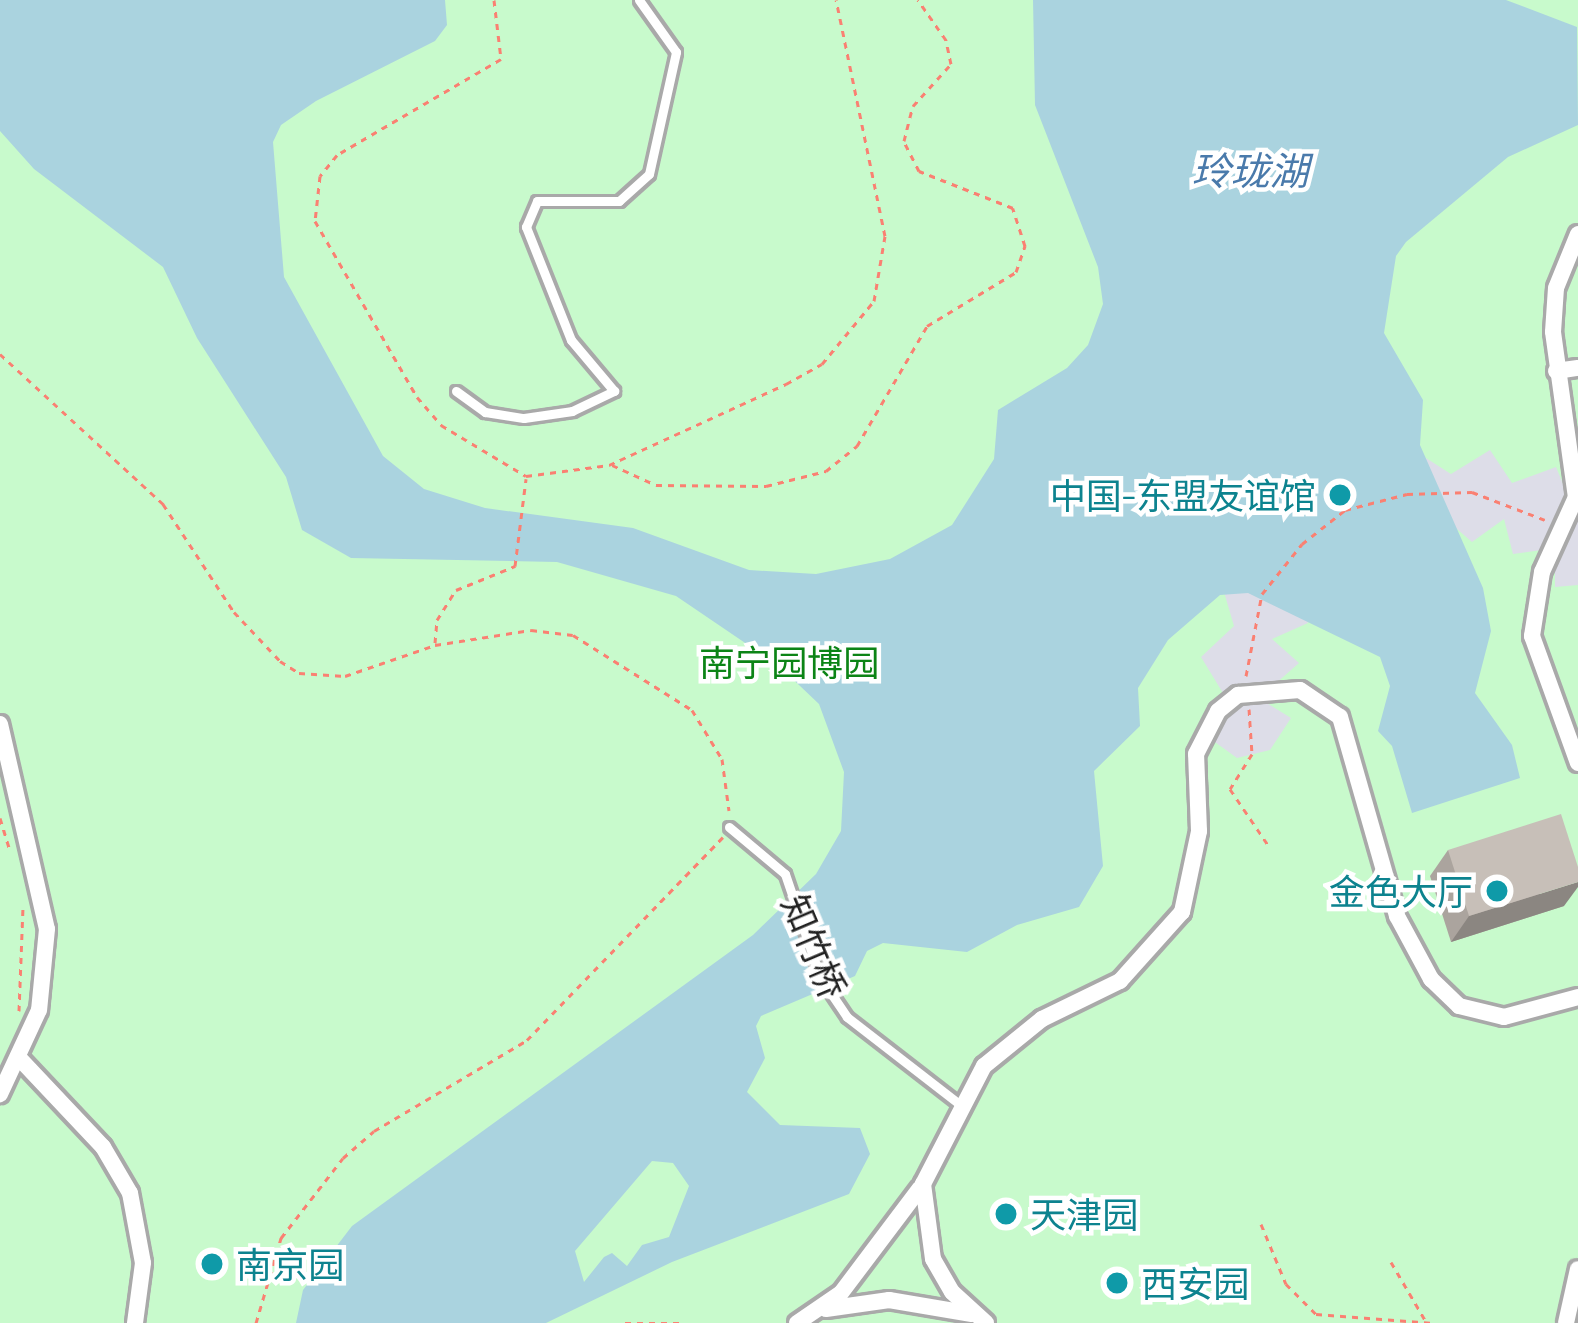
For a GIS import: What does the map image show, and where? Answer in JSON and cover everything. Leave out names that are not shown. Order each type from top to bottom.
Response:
[{"type":"street","points":[[1578,234],[1556,288],[1556,371],[1578,474],[1537,590],[1532,636],[1578,763]]},
{"type":"street","points":[[1556,371],[1578,368]]},
{"type":"street","points":[[797,1323],[884,1244],[923,1184],[958,1102],[1018,1036],[1120,981],[1163,940],[1191,886],[1196,754],[1218,711],[1247,692],[1300,690],[1340,717],[1397,916],[1431,980],[1459,1006],[1504,1017],[1578,997]]},
{"type":"street","points":[[0,724],[47,929],[39,1010],[0,1094]]},
{"type":"street","points":[[20,1059],[104,1147],[130,1193],[143,1263],[135,1323]]},
{"type":"street","points":[[923,1184],[933,1258],[983,1320]]},
{"type":"street","points":[[1566,1323],[1578,1269]]},
{"type":"street","points":[[814,1312],[889,1300],[983,1320]]},
{"type":"lane","points":[[456,391],[485,412],[524,418],[572,411],[614,391],[571,340],[526,227],[537,201],[619,201],[649,174],[676,52],[638,0]]},
{"type":"lane","name":"知竹桥","points":[[729,826],[785,874],[820,977],[848,1017],[958,1102]]},
{"type":"path","points":[[494,0],[501,59],[337,155],[320,176],[316,220],[417,398],[441,425],[526,476],[611,464],[822,364],[874,301],[885,236],[836,0]]},
{"type":"path","points":[[611,464],[656,485],[766,486],[826,471],[857,446],[927,326],[1016,272],[1024,246],[1013,208],[919,171],[904,141],[913,106],[951,64],[946,40],[918,0]]},
{"type":"path","points":[[0,354],[163,504],[234,612],[280,662],[299,673],[345,676],[435,645],[531,630],[573,635],[671,693],[711,733],[729,826],[688,879],[622,934],[526,1040],[374,1130],[343,1158],[280,1238],[256,1323]]},
{"type":"path","points":[[435,645],[436,620],[456,590],[515,566],[526,476]]},
{"type":"path","points":[[1268,845],[1230,789],[1252,754],[1245,658],[1262,594],[1302,544],[1345,510],[1407,494],[1472,492],[1532,511],[1560,531]]},
{"type":"path","points":[[0,818],[10,853]]},
{"type":"path","points":[[18,1018],[26,937],[21,888]]},
{"type":"path","points":[[1261,1224],[1299,1304],[1331,1320],[1434,1323]]},
{"type":"path","points":[[1390,1262],[1426,1321]]},
{"type":"path","points":[[625,1323],[685,1323]]},
{"type":"green space","name":"南宁园博园","points":[[0,0],[1578,0],[1578,1323],[0,1323]]},
{"type":"shaded area","name":"中国-东盟友谊馆","points":[[1404,444],[1451,474],[1490,450],[1512,483],[1556,467],[1578,520],[1578,585],[1555,587],[1555,548],[1513,554],[1504,519],[1472,542],[1443,517],[1297,580],[1308,623],[1272,639],[1299,663],[1259,698],[1291,718],[1270,750],[1237,758],[1201,732],[1226,698],[1201,657],[1234,626],[1219,575]]},
{"type":"water","name":"玲珑湖","points":[[0,0],[445,0],[447,25],[435,41],[316,101],[281,125],[273,142],[284,277],[383,456],[424,489],[485,508],[633,528],[749,570],[816,574],[890,559],[952,525],[994,459],[998,410],[1067,368],[1088,345],[1103,304],[1098,267],[1035,105],[1033,0],[1506,0],[1577,27],[1578,125],[1508,157],[1406,242],[1396,256],[1384,333],[1423,400],[1420,445],[1483,588],[1491,631],[1475,693],[1512,745],[1520,778],[1412,813],[1392,746],[1378,731],[1390,686],[1380,657],[1248,593],[1220,595],[1168,640],[1138,688],[1140,726],[1094,771],[1103,866],[1079,907],[1017,925],[967,952],[883,943],[867,951],[855,976],[761,1016],[756,1026],[765,1058],[747,1092],[780,1125],[860,1128],[870,1154],[849,1194],[672,1262],[546,1323],[296,1323],[303,1290],[352,1226],[753,935],[816,874],[841,831],[844,772],[819,704],[779,666],[676,596],[557,562],[351,558],[302,530],[286,477],[197,338],[163,267],[34,169],[0,131]],"holes":[[[652,1161],[673,1163],[689,1186],[669,1237],[642,1245],[627,1266],[612,1253],[604,1257],[584,1282],[575,1251]]]},
{"type":"building","points":[[1561,814],[1578,867],[1578,882],[1469,916],[1448,850]]},
{"type":"place","name":"中国-东盟友谊馆","points":[[1340,495]]},
{"type":"place","name":"金色大厅","points":[[1497,891]]},
{"type":"place","name":"天津园","points":[[1006,1214]]},
{"type":"place","name":"南京园","points":[[212,1264]]},
{"type":"place","name":"西安园","points":[[1117,1283]]}]
